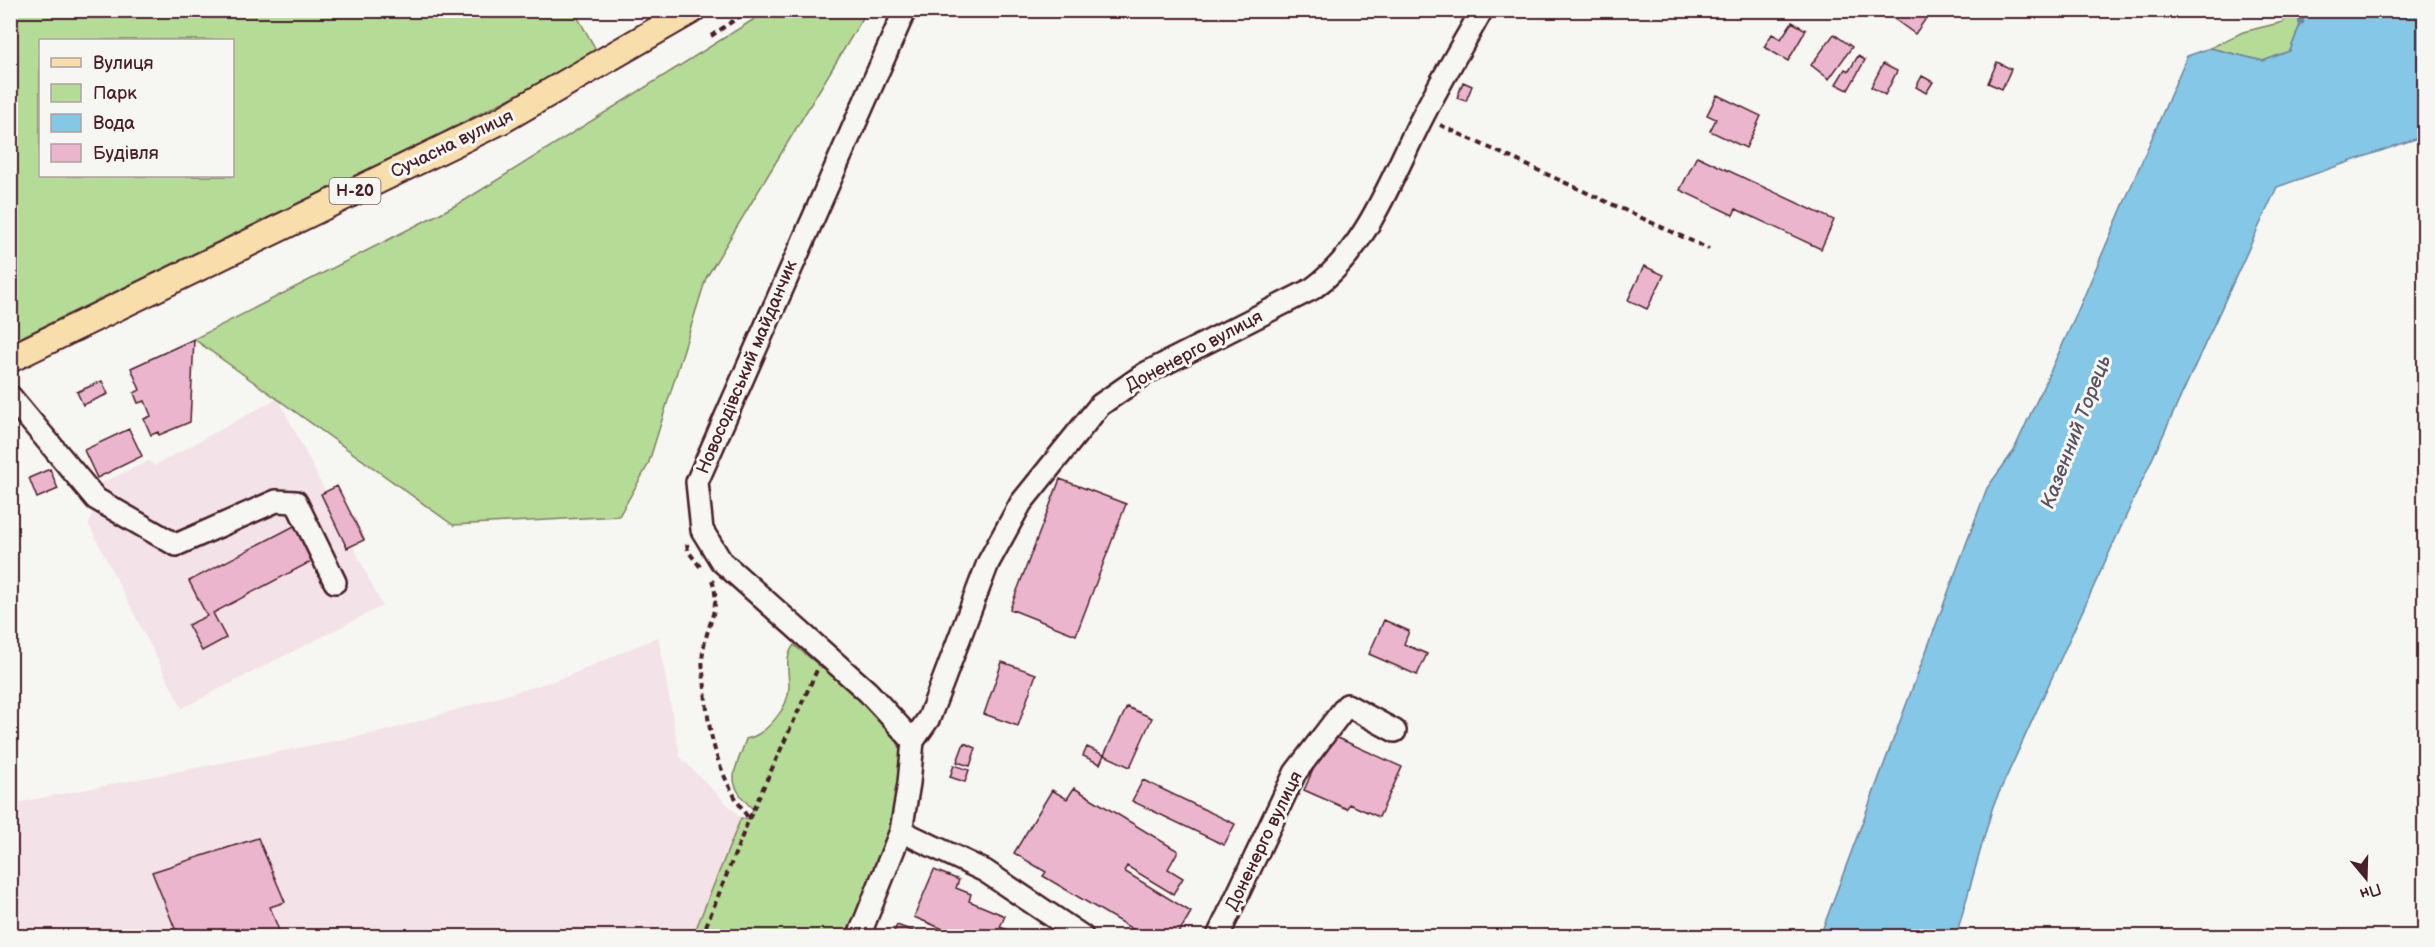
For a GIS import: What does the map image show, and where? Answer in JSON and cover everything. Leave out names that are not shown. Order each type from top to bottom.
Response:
[{"type":"main road","name":"Сучасна вулиця","points":[[10,359],[502,120],[678,14]]},
{"type":"street","name":"Новосодівський майданчик","points":[[905,10],[697,482],[702,530],[721,561],[868,692],[913,741]]},
{"type":"street","name":"Доненерго вулиця","points":[[913,741],[929,718],[988,563],[1021,503],[1062,449],[1100,405],[1146,373],[1312,289],[1329,277],[1368,224],[1424,115],[1482,10]]},
{"type":"street","points":[[10,396],[96,499],[176,545],[276,501],[296,502],[335,582]]},
{"type":"street","name":"Доненерго вулиця","points":[[1218,936],[1295,773],[1347,705],[1395,731]]},
{"type":"street","points":[[859,936],[901,831],[913,741]]},
{"type":"street","points":[[901,831],[986,871],[1082,936]]},
{"type":"path","points":[[711,36],[749,10]]},
{"type":"path","points":[[1424,115],[1709,249]]},
{"type":"path","points":[[686,537],[688,551],[704,572]]},
{"type":"path","points":[[709,576],[713,581],[717,596],[713,620],[703,652],[707,721],[711,743],[728,790],[749,819]]},
{"type":"path","points":[[702,936],[749,819],[824,653]]},
{"type":"shaded area","points":[[278,398],[325,491],[337,486],[364,540],[353,546],[382,606],[182,708],[89,525],[96,499],[101,483],[149,461],[154,466]]},
{"type":"shaded area","points":[[658,637],[680,757],[741,818],[693,936],[11,936],[11,804],[386,731],[563,678]]},
{"type":"green space","points":[[10,11],[574,11],[598,53],[438,135],[11,342]]},
{"type":"green space","points":[[767,11],[867,11],[706,278],[648,465],[619,516],[453,525],[194,339],[462,202]]},
{"type":"green space","points":[[2291,11],[2309,11],[2301,22],[2290,51],[2263,61],[2210,48],[2243,32],[2283,22]]},
{"type":"green space","points":[[794,645],[865,703],[897,741],[902,761],[902,785],[888,839],[849,936],[693,936],[741,818],[749,819],[753,809],[738,791],[735,784],[735,769],[746,739],[761,732],[781,712],[788,695],[788,660]]},
{"type":"water","name":"Казенний Торець","points":[[2309,11],[2424,11],[2424,136],[2277,187],[1993,806],[1956,936],[1820,936],[1987,488],[2013,452],[2073,322],[2187,56],[2210,48],[2263,61],[2290,51],[2301,22]]},
{"type":"building","points":[[1882,10],[1932,10],[1915,34]]},
{"type":"building","points":[[1792,22],[1806,30],[1788,61],[1764,47],[1772,34],[1781,39]]},
{"type":"building","points":[[1834,34],[1852,47],[1829,79],[1811,65]]},
{"type":"building","points":[[1858,56],[1865,60],[1848,90],[1836,84],[1845,69],[1849,71]]},
{"type":"building","points":[[1997,62],[2011,69],[2002,89],[1988,83]]},
{"type":"building","points":[[1883,64],[1897,71],[1885,95],[1871,87]]},
{"type":"building","points":[[1922,76],[1933,82],[1926,93],[1916,87]]},
{"type":"building","points":[[1463,82],[1472,86],[1466,101],[1457,98]]},
{"type":"building","points":[[1717,95],[1761,116],[1746,148],[1710,131],[1716,119],[1707,115]]},
{"type":"building","points":[[1697,156],[1834,220],[1821,249],[1736,209],[1733,215],[1680,190]]},
{"type":"building","points":[[1644,266],[1664,275],[1647,309],[1628,300]]},
{"type":"building","points":[[194,339],[190,422],[159,435],[158,432],[151,435],[144,419],[151,416],[145,401],[138,403],[134,393],[140,390],[131,368]]},
{"type":"building","points":[[102,381],[108,394],[83,405],[77,392]]},
{"type":"building","points":[[129,429],[142,456],[97,478],[84,450]]},
{"type":"building","points":[[50,469],[58,489],[37,498],[29,478]]},
{"type":"building","points":[[1060,479],[1126,504],[1076,635],[1010,609]]},
{"type":"building","points":[[337,486],[364,540],[347,548],[321,494]]},
{"type":"building","points":[[296,525],[314,560],[213,613],[226,638],[202,651],[188,625],[207,616],[189,581]]},
{"type":"building","points":[[1384,620],[1409,631],[1404,644],[1427,654],[1417,675],[1369,654]]},
{"type":"building","points":[[1002,662],[1036,674],[1018,726],[984,714]]},
{"type":"building","points":[[1127,707],[1152,718],[1130,767],[1104,755]]},
{"type":"building","points":[[1329,734],[1402,767],[1379,817],[1349,804],[1347,809],[1304,790]]},
{"type":"building","points":[[964,743],[976,748],[970,766],[957,762]]},
{"type":"building","points":[[1087,747],[1104,755],[1100,764],[1083,756]]},
{"type":"building","points":[[954,765],[969,770],[965,782],[950,777]]},
{"type":"building","points":[[1143,780],[1235,824],[1224,845],[1132,801]]},
{"type":"building","points":[[1074,788],[1178,851],[1168,869],[1183,878],[1173,894],[1127,866],[1124,871],[1191,912],[1177,936],[1144,936],[1043,876],[1046,872],[1014,853],[1052,790],[1067,799]]},
{"type":"building","points":[[258,838],[285,902],[270,907],[281,936],[178,936],[152,872]]},
{"type":"building","points":[[934,870],[959,880],[956,888],[971,894],[969,901],[1005,916],[1000,927],[1023,936],[954,936],[955,934],[914,917]]},
{"type":"building","points":[[897,925],[926,936],[892,936]]},
{"type":"waterway","points":[[2300,10],[2301,22]]}]
